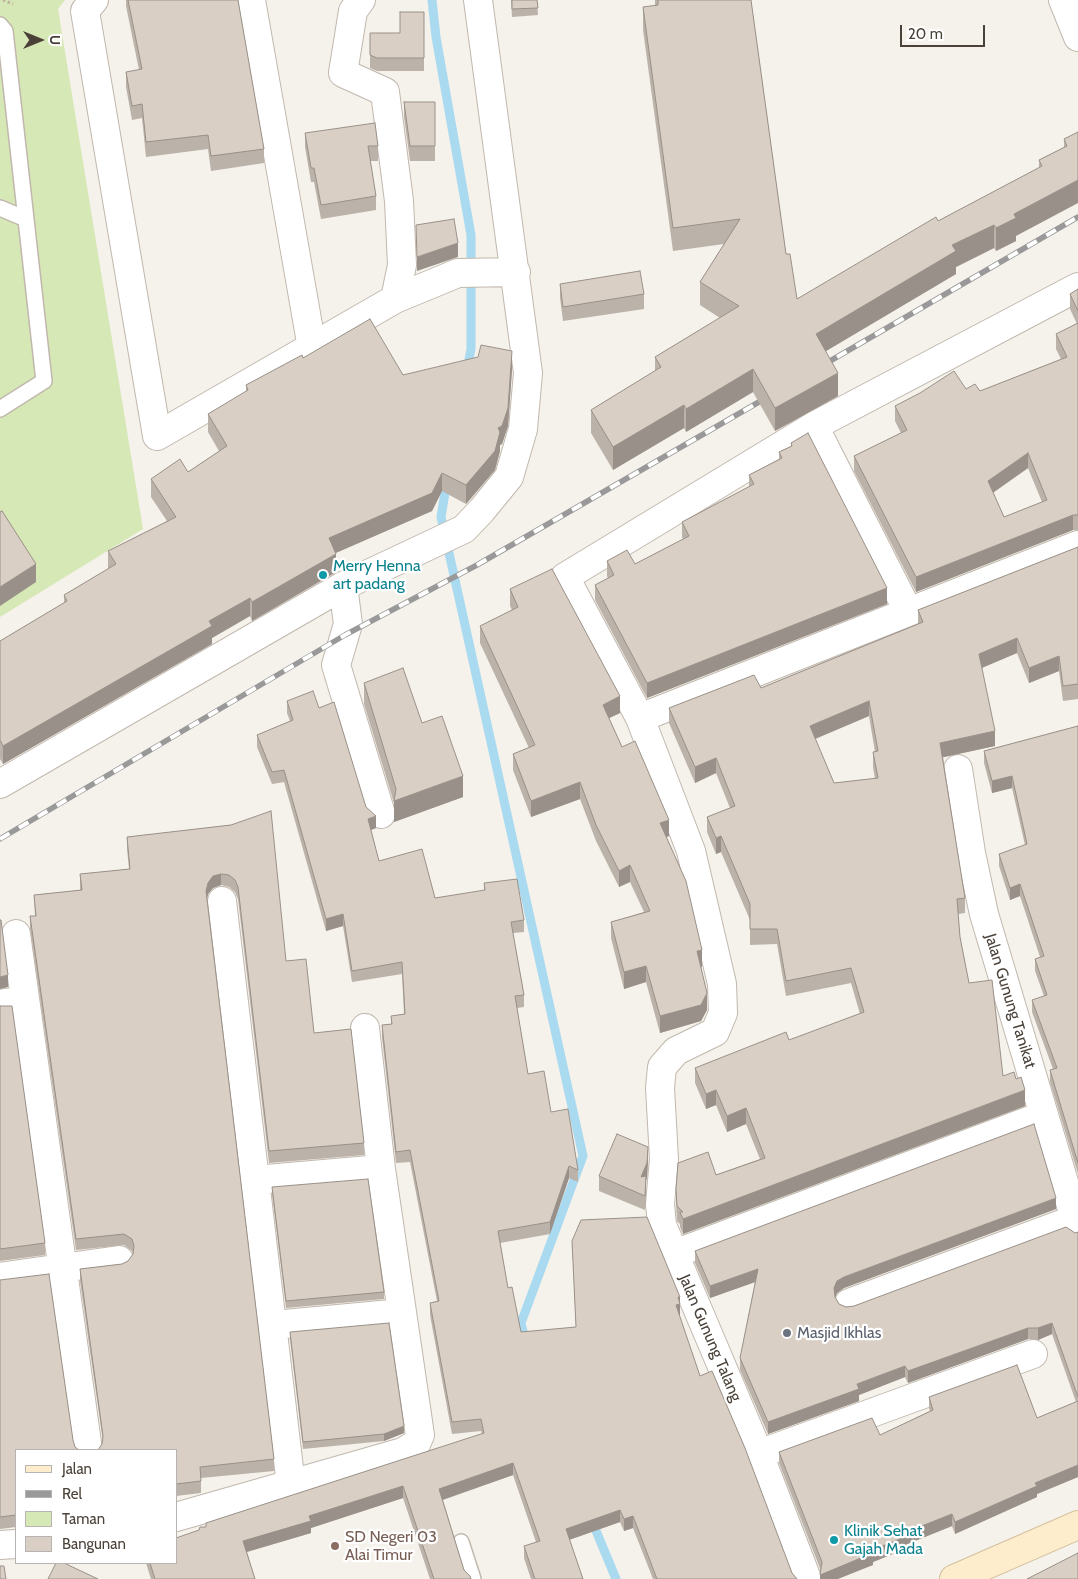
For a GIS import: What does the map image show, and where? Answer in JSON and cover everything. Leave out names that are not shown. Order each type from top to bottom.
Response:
[{"type":"main road","points":[[954,1579],[1078,1525]]},
{"type":"street","points":[[94,0],[85,12],[157,436],[395,299],[458,273],[504,272]]},
{"type":"street","points":[[251,0],[312,348]]},
{"type":"street","points":[[361,0],[353,11],[344,73],[385,92],[399,201],[402,265],[395,299]]},
{"type":"street","points":[[0,784],[343,586],[464,529],[509,477],[523,428],[528,373],[504,272],[478,0]]},
{"type":"street","points":[[1063,0],[1078,37]]},
{"type":"street","points":[[908,611],[814,426],[1078,287]]},
{"type":"street","name":"Jalan Gunung Talang","points":[[807,1579],[759,1454],[662,1225],[660,1204],[664,1158],[660,1088],[662,1067],[676,1051],[714,1032],[723,1013],[722,984],[692,851],[640,718],[564,577],[814,426]]},
{"type":"street","points":[[640,718],[1078,545]]},
{"type":"street","points":[[343,586],[348,624],[336,665],[381,814]]},
{"type":"street","name":"Jalan Gunung Tanikat","points":[[958,769],[984,914],[1076,1224]]},
{"type":"street","points":[[222,901],[274,1325],[291,1485]]},
{"type":"street","points":[[16,934],[12,1002],[63,1267],[88,1449]]},
{"type":"street","points":[[178,1516],[403,1452],[416,1444],[420,1436],[381,1169],[365,1028]]},
{"type":"street","points":[[674,1254],[1044,1115]]},
{"type":"street","points":[[255,1180],[381,1169]]},
{"type":"street","points":[[849,1303],[1076,1224]]},
{"type":"street","points":[[0,1277],[119,1260]]},
{"type":"street","points":[[274,1325],[402,1313]]},
{"type":"street","points":[[759,1454],[1033,1354]]},
{"type":"street","points":[[0,1545],[15,1544]]},
{"type":"lane","points":[[0,25],[5,31],[44,381],[0,409]]},
{"type":"lane","points":[[0,208],[26,219]]},
{"type":"lane","points":[[461,1542],[473,1579]]},
{"type":"path","points":[[4,0],[13,4]]},
{"type":"green space","points":[[0,0],[65,0],[58,9],[143,529],[0,617]]},
{"type":"building","points":[[128,0],[238,0],[264,149],[211,156],[208,135],[146,142],[142,104],[132,106],[126,72],[142,69]]},
{"type":"building","points":[[512,0],[537,0],[538,8],[512,9]]},
{"type":"building","points":[[658,0],[751,0],[786,254],[790,254],[797,299],[936,217],[938,221],[1042,166],[1039,160],[1067,146],[1064,139],[1078,132],[1078,180],[1014,214],[1016,218],[996,228],[994,225],[952,245],[956,251],[816,334],[838,373],[775,408],[753,369],[686,409],[684,405],[613,447],[591,410],[661,367],[655,357],[739,306],[700,282],[740,219],[673,228],[643,7],[658,5]]},
{"type":"building","points":[[400,12],[424,12],[424,58],[377,58],[370,55],[370,33],[400,33]]},
{"type":"building","points":[[404,102],[435,102],[435,146],[410,146]]},
{"type":"building","points":[[375,123],[378,146],[368,146],[376,196],[321,205],[314,168],[311,168],[305,133]]},
{"type":"building","points":[[454,219],[458,243],[417,257],[416,225]]},
{"type":"building","points":[[640,271],[644,294],[563,307],[560,284]]},
{"type":"building","points":[[1078,289],[1078,311],[1070,294]]},
{"type":"building","points":[[370,319],[403,375],[478,357],[481,345],[512,351],[508,408],[502,426],[498,428],[500,432],[495,451],[466,485],[442,473],[432,493],[329,538],[336,554],[252,602],[250,598],[209,621],[212,626],[3,746],[0,740],[0,641],[67,601],[64,595],[116,564],[108,551],[176,517],[151,479],[180,459],[188,472],[227,446],[208,414],[248,390],[246,385],[302,355],[303,358]]},
{"type":"building","points":[[1078,323],[1078,515],[1073,515],[916,577],[854,456],[907,430],[895,406],[920,393],[954,371],[966,389],[975,384],[980,391],[1067,357],[1056,334]],"holes":[[[1028,453],[1047,500],[1004,517],[988,481]]]},
{"type":"building","points":[[808,433],[887,588],[647,683],[595,585],[614,575],[607,561],[627,550],[635,564],[689,536],[682,522],[754,484],[749,475],[782,458],[779,452],[792,446],[791,443]]},
{"type":"building","points":[[2,511],[36,564],[0,587],[0,512]]},
{"type":"building","points":[[1078,547],[1078,684],[1063,686],[1059,656],[1029,668],[1017,638],[979,654],[995,731],[940,743],[965,898],[957,899],[960,937],[969,983],[992,980],[1003,1076],[1014,1072],[1016,1079],[1021,1077],[1025,1090],[683,1219],[680,1212],[683,1212],[677,1206],[678,1163],[708,1152],[716,1175],[765,1158],[746,1108],[727,1116],[716,1090],[706,1094],[695,1068],[786,1032],[789,1040],[864,1012],[851,968],[786,981],[777,929],[750,929],[750,904],[721,836],[716,838],[707,817],[735,806],[716,758],[695,767],[669,708],[754,675],[761,688],[923,622],[918,610]],"holes":[[[869,701],[878,751],[873,752],[878,778],[834,783],[810,726]]]},
{"type":"building","points":[[552,569],[620,696],[603,705],[622,747],[635,741],[669,820],[660,823],[686,881],[702,950],[697,951],[707,993],[701,1005],[660,1016],[646,966],[624,972],[611,922],[650,911],[630,865],[619,871],[596,825],[580,782],[531,801],[513,754],[535,745],[480,626],[518,607],[510,589]]},
{"type":"building","points":[[403,668],[422,723],[442,716],[463,776],[394,801],[396,789],[364,683]]},
{"type":"building","points":[[313,691],[319,708],[334,702],[366,807],[376,816],[368,819],[379,861],[422,849],[435,898],[485,890],[484,883],[517,879],[524,920],[511,922],[524,995],[515,996],[528,1074],[544,1071],[551,1112],[568,1109],[578,1170],[569,1166],[550,1222],[498,1231],[508,1288],[512,1287],[521,1332],[576,1327],[572,1241],[581,1220],[647,1217],[680,1297],[678,1297],[680,1304],[676,1305],[700,1376],[712,1371],[745,1448],[792,1573],[797,1579],[657,1579],[633,1516],[624,1519],[620,1510],[566,1529],[583,1579],[535,1579],[524,1546],[540,1541],[513,1463],[439,1489],[464,1570],[471,1579],[434,1579],[403,1486],[309,1516],[311,1521],[243,1541],[255,1579],[155,1579],[150,1564],[178,1564],[178,1537],[199,1530],[200,1527],[206,1527],[206,1523],[484,1433],[481,1419],[452,1422],[430,1303],[439,1301],[410,1150],[396,1152],[382,1025],[392,1024],[391,1016],[405,1014],[402,962],[352,971],[343,914],[326,919],[284,770],[272,772],[257,735],[293,720],[287,701]]},
{"type":"building","points":[[1078,726],[1078,1163],[1050,1070],[1057,1068],[1032,1000],[1047,995],[1035,959],[1044,956],[1020,884],[1010,888],[999,854],[1027,844],[1012,776],[992,781],[984,751]]},
{"type":"building","points":[[271,811],[286,961],[306,959],[314,1033],[351,1029],[364,1143],[269,1151],[238,887],[235,880],[229,875],[213,876],[208,883],[206,891],[274,1459],[200,1467],[201,1481],[178,1484],[178,1449],[99,1449],[102,1444],[103,1436],[80,1269],[122,1264],[128,1261],[133,1254],[134,1246],[132,1239],[124,1234],[76,1239],[30,916],[36,916],[34,895],[82,890],[80,874],[130,869],[127,837],[231,825]]},
{"type":"building","points":[[0,920],[8,975],[0,977]]},
{"type":"building","points":[[0,1006],[12,1006],[45,1243],[0,1249]]},
{"type":"building","points":[[1034,1124],[1056,1198],[844,1277],[837,1281],[834,1288],[835,1297],[839,1304],[846,1307],[854,1306],[1066,1227],[1075,1233],[1078,1232],[1078,1397],[1052,1323],[1038,1328],[1028,1328],[908,1371],[905,1366],[857,1384],[859,1389],[768,1422],[740,1358],[758,1269],[710,1286],[695,1251]]},
{"type":"building","points":[[617,1134],[648,1147],[647,1163],[641,1177],[646,1176],[645,1196],[599,1176]]},
{"type":"building","points":[[368,1179],[384,1292],[286,1301],[272,1187]]},
{"type":"building","points":[[49,1274],[73,1440],[78,1449],[15,1449],[15,1515],[0,1517],[0,1280]]},
{"type":"building","points":[[389,1323],[404,1426],[384,1434],[303,1442],[290,1332]]},
{"type":"building","points":[[1017,1365],[1037,1418],[1078,1401],[1078,1465],[1035,1483],[1037,1486],[955,1522],[952,1514],[904,1533],[905,1537],[872,1550],[873,1553],[820,1575],[822,1562],[779,1452],[872,1418],[880,1435],[933,1410],[929,1397]]},
{"type":"building","points":[[1078,1553],[1078,1579],[1027,1579]]},
{"type":"building","points":[[56,1564],[66,1564],[98,1579],[48,1579]]},
{"type":"building","points":[[0,1566],[4,1566],[6,1579],[0,1579]]},
{"type":"waterway","points":[[432,0],[436,37],[471,235],[471,349],[467,370]]},
{"type":"waterway","points":[[447,481],[441,517],[583,1156],[521,1323],[526,1343]]},
{"type":"waterway","points":[[592,1521],[616,1579]]},
{"type":"railway","points":[[818,368],[1078,217]]},
{"type":"railway","points":[[0,839],[345,635],[477,565],[771,395]]},
{"type":"place","name":"Merry Henna art padang","points":[[323,575]]},
{"type":"place","name":"Masjid Ikhlas","points":[[787,1333]]},
{"type":"place","name":"Klinik Sehat Gajah Mada","points":[[834,1540]]},
{"type":"place","name":"SD Negeri 03 Alai Timur","points":[[335,1546]]}]
